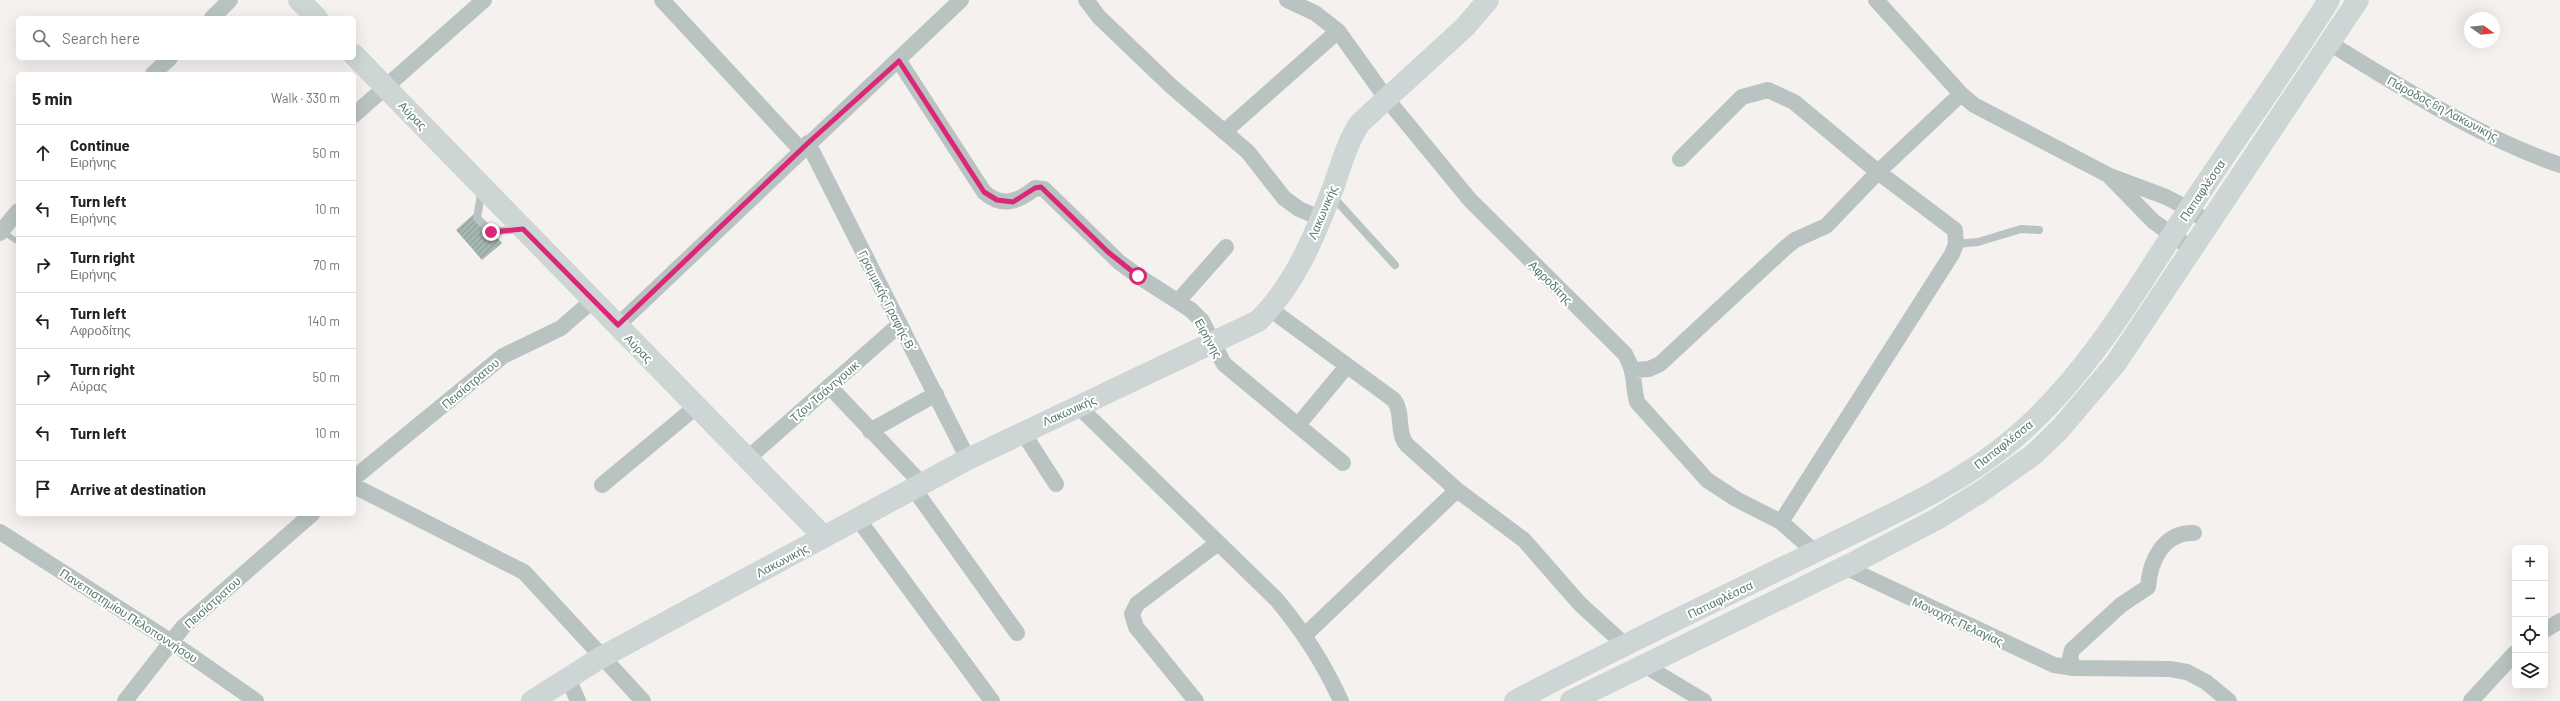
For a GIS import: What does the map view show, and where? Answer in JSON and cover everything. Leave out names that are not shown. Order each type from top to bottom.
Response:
[{"type":"main road","points":[[299,0],[315,16]]},
{"type":"main road","name":"Λακωνικής","points":[[532,701],[600,658],[918,487],[968,458],[1022,431],[1253,324],[1270,309],[1293,275],[1320,218],[1356,129],[1386,98],[1465,27],[1488,0]]},
{"type":"main road","name":"Παπαφλέσσα","points":[[1515,701],[1921,499],[1995,453],[2018,435],[2043,412],[2096,348],[2144,281],[2189,209],[2329,0]]},
{"type":"main road","name":"Παπαφλέσσα","points":[[1572,701],[1845,567],[1935,520],[1979,493],[2033,455],[2060,429],[2116,362],[2331,44],[2358,0]]},
{"type":"main road","name":"Αύρας","points":[[356,57],[824,537]]},
{"type":"street","points":[[214,16],[230,0]]},
{"type":"street","points":[[356,113],[484,0]]},
{"type":"street","name":"Γραμμικής Γραφής Β΄","points":[[662,0],[804,147],[900,324],[968,458]]},
{"type":"street","points":[[618,325],[804,147],[899,61],[961,0]]},
{"type":"street","points":[[1086,0],[1091,9],[1160,75],[1248,152],[1284,198],[1299,209],[1320,218]]},
{"type":"street","name":"Αφροδίτης","points":[[1287,0],[1315,13],[1338,31],[1386,98],[1470,200],[1569,301],[1625,354],[1634,370],[1634,387],[1637,402],[1707,480],[1736,499],[1781,522],[1815,552]]},
{"type":"street","points":[[1876,0],[1961,94],[1974,105],[2005,123],[2110,176],[2140,186],[2189,209],[2209,223]]},
{"type":"street","points":[[1224,132],[1338,31]]},
{"type":"street","name":"Πάροδος 6η Λακωνικής","points":[[2331,44],[2415,96],[2531,155],[2560,165]]},
{"type":"street","points":[[155,72],[168,60]]},
{"type":"street","name":"Ειρήνης","points":[[899,61],[984,192],[997,200],[1013,202],[1035,188],[1041,187],[1119,262],[1141,279],[1178,300],[1199,318],[1228,367],[1343,463]]},
{"type":"street","points":[[1680,159],[1742,98],[1768,90],[1794,102],[1878,172],[1953,227],[1956,232],[1956,244],[1950,258],[1781,522]]},
{"type":"street","points":[[1634,370],[1649,369],[1660,364],[1785,248],[1795,240],[1826,226],[1878,172],[1961,94]]},
{"type":"street","points":[[2110,176],[2135,204],[2172,235],[2193,250]]},
{"type":"street","points":[[0,233],[15,215]]},
{"type":"street","points":[[1178,300],[1226,247]]},
{"type":"street","name":"Πεισίστρατου","points":[[356,476],[503,356],[523,344],[555,332],[593,300]]},
{"type":"street","points":[[1270,309],[1394,400],[1399,409],[1405,443],[1457,490],[1524,540],[1580,604],[1626,646]]},
{"type":"street","name":"Τζον Τσάντγουικ","points":[[748,459],[900,324]]},
{"type":"street","points":[[1298,425],[1347,366]]},
{"type":"street","points":[[829,386],[918,487],[1017,633]]},
{"type":"street","points":[[870,431],[936,394]]},
{"type":"street","points":[[602,485],[697,406]]},
{"type":"street","points":[[1078,406],[1277,600],[1305,635],[1340,701]]},
{"type":"street","points":[[1022,431],[1056,484]]},
{"type":"street","points":[[356,487],[524,572],[600,658],[643,701]]},
{"type":"street","points":[[1305,635],[1457,490]]},
{"type":"street","name":"Πεισίστρατου","points":[[125,701],[170,641],[201,610],[310,516]]},
{"type":"street","points":[[858,519],[992,701]]},
{"type":"street","name":"Πανεπιστημίου Πελοποννήσου","points":[[0,532],[170,641],[256,701]]},
{"type":"street","points":[[2074,668],[2070,658],[2072,650],[2121,605],[2148,587],[2148,574],[2160,548],[2183,533],[2194,533]]},
{"type":"street","points":[[1196,701],[1136,627],[1132,614],[1137,604],[1218,543]]},
{"type":"street","name":"Μοναχής Πελαγίας","points":[[1845,567],[2041,660],[2074,668],[2170,669],[2186,672],[2206,682],[2229,701]]},
{"type":"street","points":[[2548,628],[2560,621]]},
{"type":"street","points":[[2471,701],[2512,656]]},
{"type":"street","points":[[1644,665],[1704,701]]},
{"type":"street","points":[[568,678],[578,701]]},
{"type":"lane","points":[[1330,194],[1395,265]]},
{"type":"lane","points":[[1956,244],[1978,242],[2022,229],[2039,230]]},
{"type":"building","points":[[475,213],[502,243],[482,260],[456,230]]},
{"type":"waterway","points":[[3,232],[16,241]]},
{"type":"route","points":[[491,232],[523,229],[618,325],[808,143],[899,61],[984,192],[997,200],[1013,202],[1017,201],[1035,188],[1041,187],[1108,252],[1138,276]]}]
